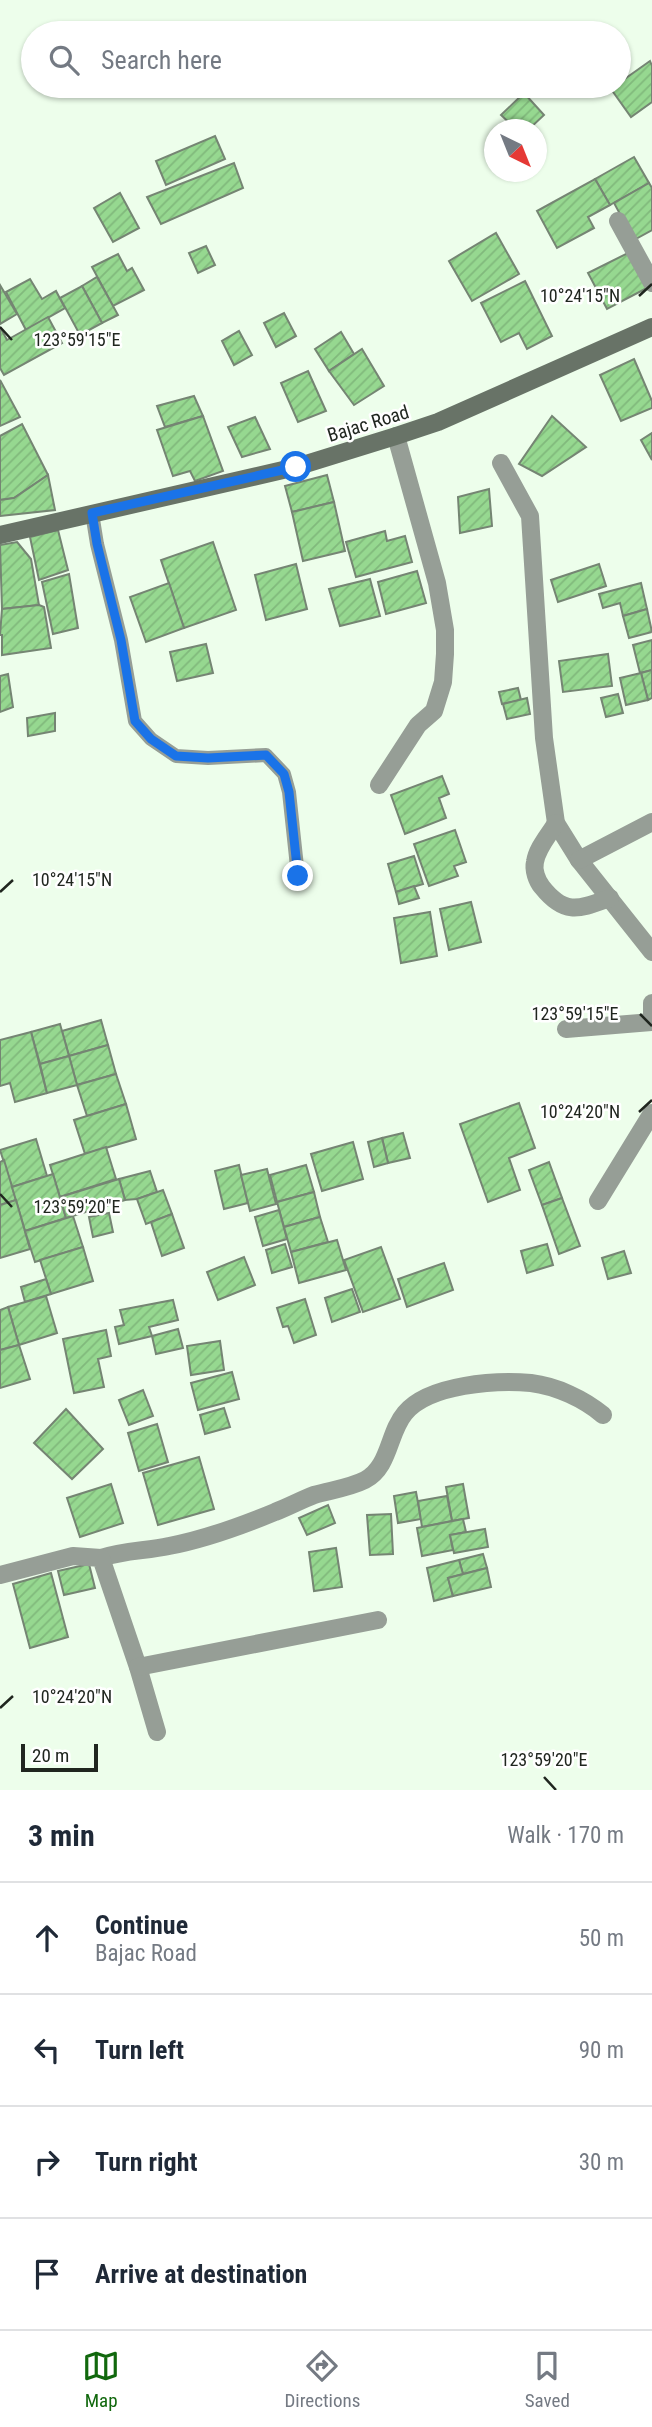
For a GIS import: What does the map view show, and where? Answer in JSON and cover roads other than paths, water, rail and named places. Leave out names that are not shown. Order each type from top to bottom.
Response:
[{"type":"street","points":[[618,221],[652,283]]},
{"type":"street","name":"Bajac Road","points":[[0,534],[296,467],[396,436],[438,422],[652,327]]},
{"type":"street","points":[[379,785],[418,725],[434,711],[443,682],[445,654],[445,630],[437,583],[396,436]]},
{"type":"street","points":[[501,463],[530,516],[544,738],[556,824],[579,860],[652,952]]},
{"type":"street","points":[[579,860],[652,822]]},
{"type":"street","points":[[556,824],[534,863],[537,881],[554,902],[567,908],[610,898]]},
{"type":"street","points":[[566,1030],[652,1022],[652,1003]]},
{"type":"street","points":[[598,1201],[652,1113]]},
{"type":"street","points":[[0,1575],[73,1556],[101,1558],[120,1552],[168,1546],[227,1531],[314,1496],[368,1479],[383,1462],[392,1434],[406,1411],[427,1397],[448,1389],[532,1383],[563,1392],[603,1415]]},
{"type":"street","points":[[101,1558],[157,1732]]},
{"type":"street","points":[[138,1667],[378,1620]]},
{"type":"lane","points":[[92,513],[121,640],[135,721],[151,739],[176,756],[208,758],[266,755],[284,774],[289,792],[298,876]]}]
